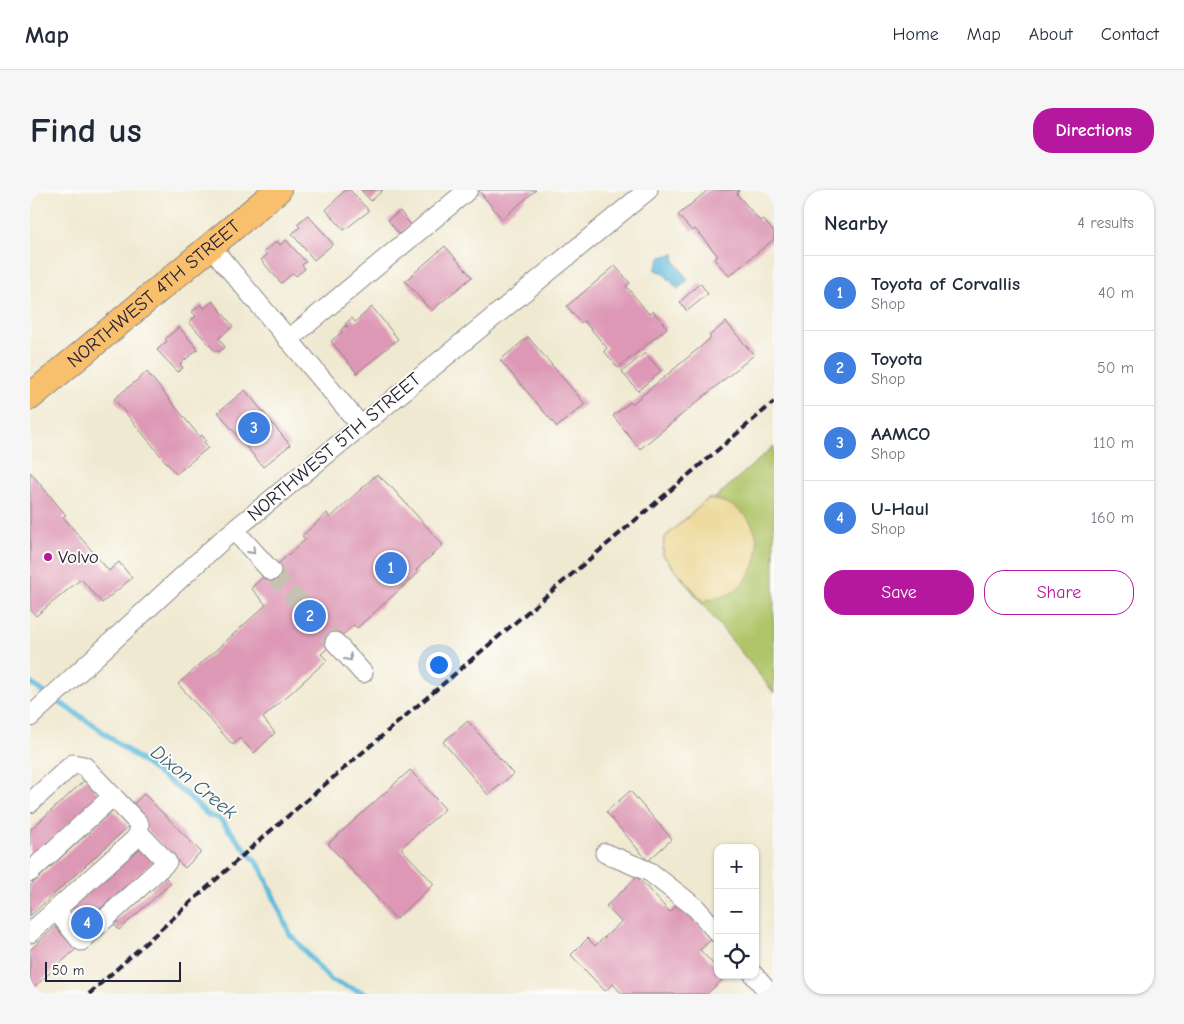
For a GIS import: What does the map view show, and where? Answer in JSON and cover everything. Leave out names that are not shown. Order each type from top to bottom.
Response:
[{"type":"highway","name":"NORTHWEST 4TH STREET","points":[[30,397],[278,190]]},
{"type":"street","points":[[288,340],[468,190]]},
{"type":"street","name":"NORTHWEST 5TH STREET","points":[[35,712],[234,530],[648,190]]},
{"type":"street","points":[[211,247],[361,426]]},
{"type":"street","points":[[234,530],[271,571]]},
{"type":"street","points":[[335,642],[363,673]]},
{"type":"street","points":[[30,803],[73,764],[84,766],[139,824],[139,833],[134,840],[30,933]]},
{"type":"street","points":[[30,872],[113,796]]},
{"type":"street","points":[[56,910],[81,941],[167,862],[139,833]]},
{"type":"street","points":[[605,853],[650,872],[696,908],[714,928]]},
{"type":"street","points":[[757,979],[770,994]]},
{"type":"green space","points":[[774,446],[774,693],[663,555],[664,538],[708,499],[714,499]]},
{"type":"sand","points":[[708,499],[726,503],[740,511],[750,522],[756,536],[757,550],[754,565],[746,579],[733,592],[722,597],[703,601],[663,555],[664,538]]},
{"type":"water","points":[[674,254],[675,262],[688,280],[678,289],[662,272],[655,270],[661,257]]},
{"type":"building","points":[[345,190],[350,190],[369,211],[344,230],[326,210]]},
{"type":"building","points":[[361,190],[383,190],[371,201]]},
{"type":"building","points":[[536,190],[502,219],[479,191]]},
{"type":"building","points":[[708,190],[739,190],[737,194],[760,221],[763,219],[774,232],[774,239],[729,276],[714,259],[718,256],[695,229],[692,231],[678,215]]},
{"type":"building","points":[[400,211],[411,225],[399,234],[388,220]]},
{"type":"building","points":[[308,215],[333,244],[314,260],[292,234],[300,227],[297,224]]},
{"type":"building","points":[[286,240],[306,262],[302,265],[305,269],[296,276],[293,273],[281,283],[261,260],[267,255],[264,252],[277,241],[280,245]]},
{"type":"building","points":[[445,246],[472,277],[431,311],[405,281]]},
{"type":"building","points":[[615,266],[630,283],[626,286],[649,314],[653,311],[667,328],[618,368],[604,351],[607,348],[584,321],[581,323],[567,306]]},
{"type":"building","points":[[700,283],[708,294],[687,311],[680,302]]},
{"type":"building","points":[[213,301],[233,326],[219,338],[225,347],[219,352],[215,351],[189,322],[196,316],[192,312],[201,304],[204,308]]},
{"type":"building","points":[[372,307],[398,339],[357,373],[331,341],[342,332],[341,330],[345,326],[348,327],[345,324],[352,318],[355,322]]},
{"type":"building","points":[[726,322],[754,355],[640,449],[613,416],[630,402],[632,404],[711,338],[709,336]]},
{"type":"building","points":[[179,327],[198,349],[180,364],[183,368],[178,372],[157,350],[167,341],[165,339]]},
{"type":"building","points":[[528,337],[585,404],[557,427],[500,360]]},
{"type":"building","points":[[645,353],[661,371],[638,391],[622,372]]},
{"type":"building","points":[[147,372],[200,437],[202,435],[206,440],[204,442],[209,447],[176,474],[114,399]]},
{"type":"building","points":[[245,390],[290,445],[263,467],[218,412]]},
{"type":"building","points":[[30,472],[66,515],[63,517],[109,571],[119,562],[132,578],[102,603],[81,579],[36,616],[30,609]]},
{"type":"building","points":[[376,475],[394,490],[443,545],[416,570],[418,573],[357,628],[354,625],[321,654],[327,660],[263,718],[275,733],[254,753],[240,738],[233,745],[178,684],[266,605],[252,587],[306,539],[302,536],[327,513],[330,518]]},
{"type":"building","points":[[468,721],[513,774],[488,795],[443,742]]},
{"type":"building","points":[[410,770],[445,809],[401,848],[434,884],[396,919],[328,844]]},
{"type":"building","points":[[86,779],[100,796],[30,859],[30,830]]},
{"type":"building","points":[[630,791],[672,839],[648,861],[606,812]]},
{"type":"building","points":[[144,794],[201,852],[185,868],[127,810]]},
{"type":"building","points":[[113,810],[128,827],[30,916],[30,886]]},
{"type":"building","points":[[142,841],[157,858],[82,925],[67,909]]},
{"type":"building","points":[[165,877],[171,883],[119,930],[113,923]]},
{"type":"building","points":[[637,877],[670,912],[678,904],[712,939],[700,950],[714,965],[714,979],[723,979],[707,994],[622,994],[613,984],[605,991],[571,955],[588,938],[595,946],[621,922],[606,906]]},
{"type":"building","points":[[55,927],[76,949],[30,991],[30,950]]},
{"type":"waterway","name":"Dixon Creek","points":[[30,683],[92,724],[186,794],[208,815],[220,819],[261,868],[290,934],[331,981],[368,994]]},
{"type":"tunnel","points":[[271,571],[335,642]]},
{"type":"railway","points":[[89,994],[261,839],[774,402]]},
{"type":"place","name":"AAMCO","points":[[254,428]]},
{"type":"place","name":"Volvo","points":[[48,557]]},
{"type":"place","name":"Toyota of Corvallis","points":[[391,568]]},
{"type":"place","name":"Toyota","points":[[310,616]]},
{"type":"place","name":"U-Haul","points":[[87,923]]}]
